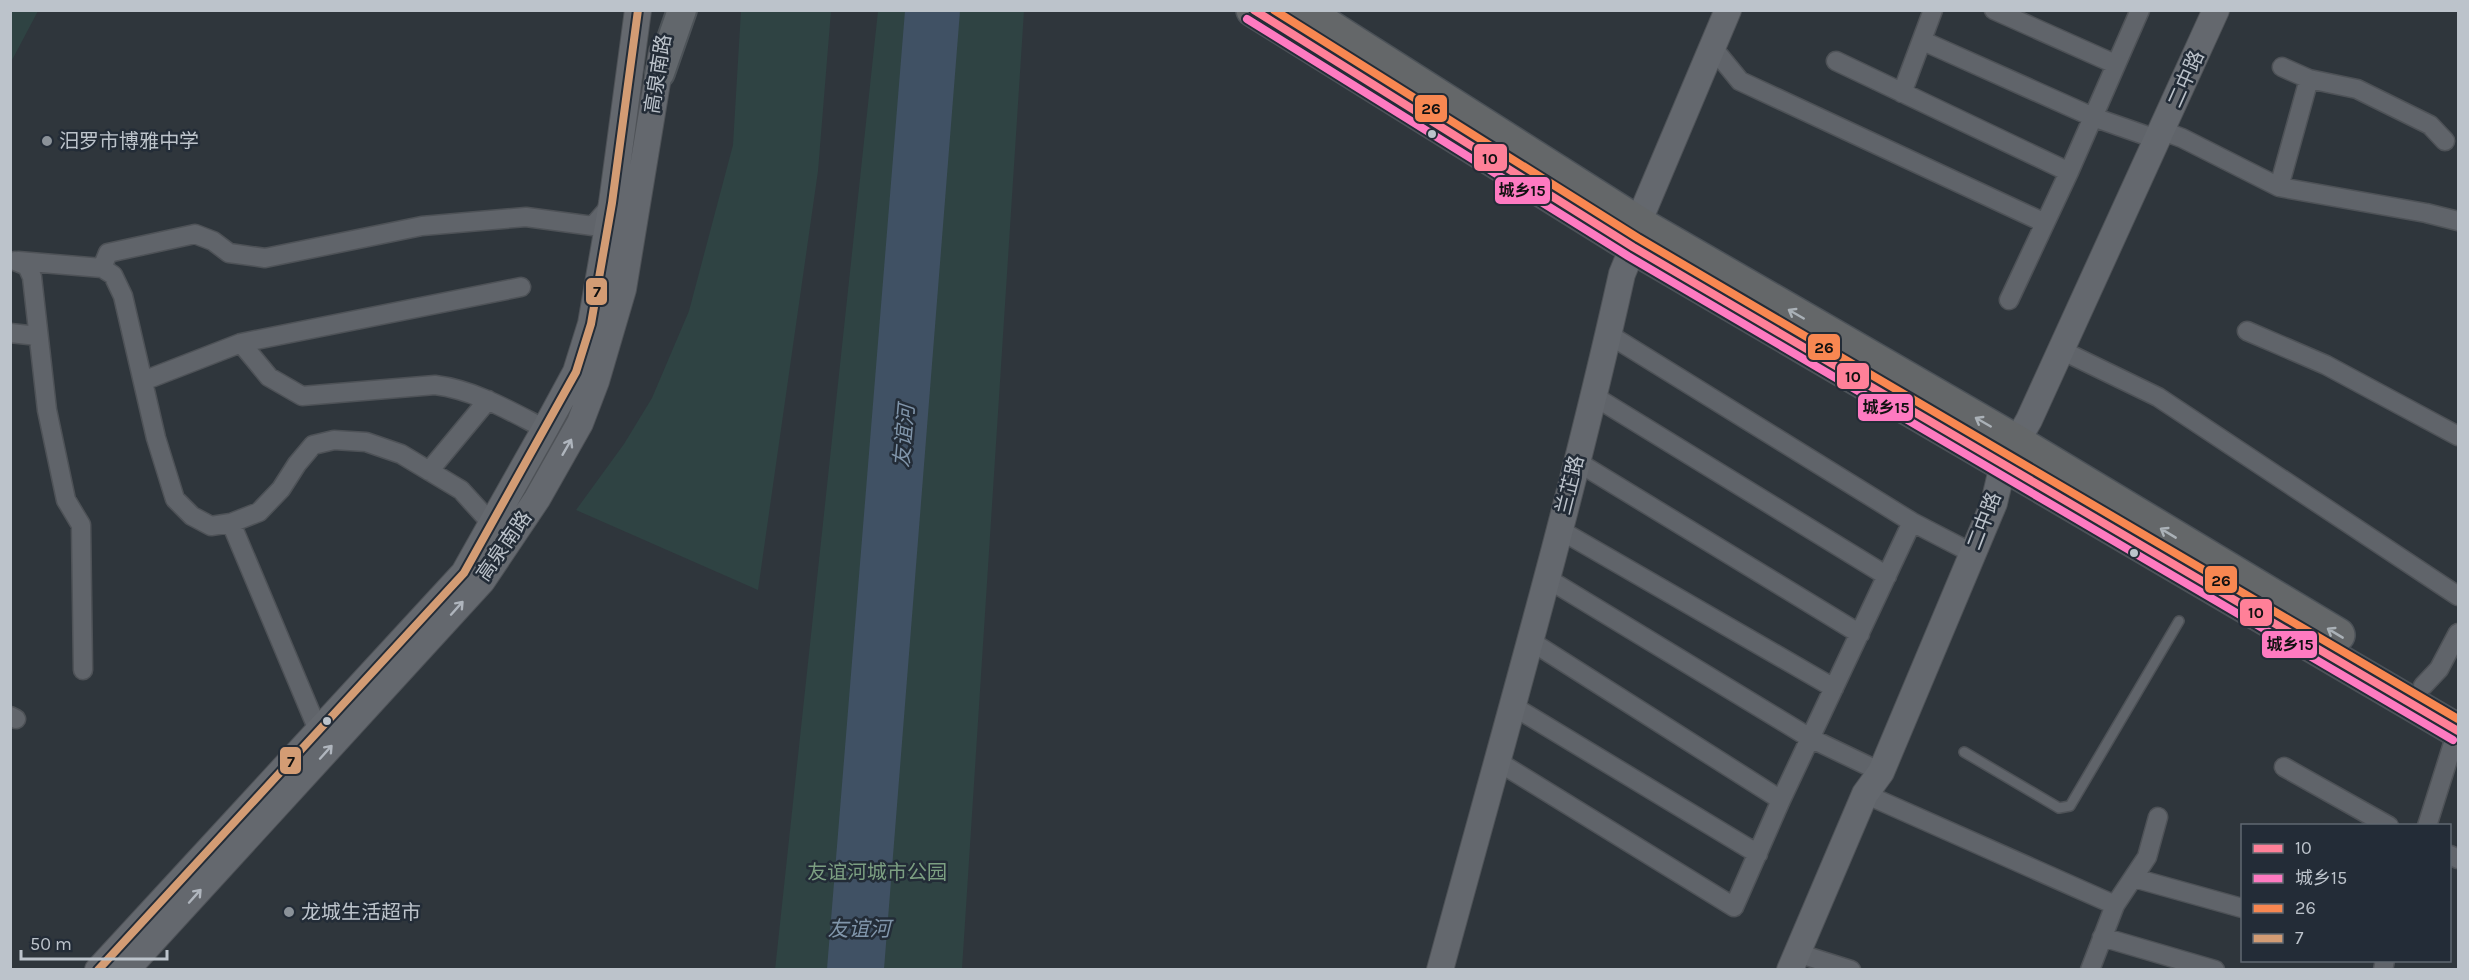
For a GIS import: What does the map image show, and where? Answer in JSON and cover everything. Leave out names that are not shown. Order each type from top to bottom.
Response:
[{"type":"highway","points":[[1253,10],[2010,453],[2458,722]]},
{"type":"highway","points":[[1303,10],[1636,235]]},
{"type":"highway","points":[[2010,453],[2423,686],[2458,722]]},
{"type":"main road","name":"高泉南路","points":[[98,969],[464,573],[576,372],[591,324],[612,203],[638,10]]},
{"type":"main road","name":"高泉南路","points":[[126,969],[482,581],[537,499],[580,423],[623,290],[654,97],[660,73],[667,10]]},
{"type":"main road","points":[[660,73],[682,10]]},
{"type":"main road","name":"兰芷路","points":[[1440,969],[1529,640],[1548,579],[1622,274],[1728,10]]},
{"type":"main road","name":"二中路","points":[[1794,961],[1865,794],[1881,772],[1994,503],[2010,453],[2029,420],[2059,349],[2161,135],[2216,10]]},
{"type":"street","points":[[1902,93],[1933,10]]},
{"type":"street","points":[[1994,10],[2115,64]]},
{"type":"street","points":[[2009,300],[2069,172],[2140,10]]},
{"type":"street","points":[[1923,41],[2093,117],[2161,135],[2182,138],[2279,187],[2426,213],[2458,221]]},
{"type":"street","points":[[1713,48],[1740,81],[2045,223]]},
{"type":"street","points":[[1836,61],[2069,172]]},
{"type":"street","points":[[2282,67],[2309,79],[2357,89],[2430,125],[2445,141]]},
{"type":"street","points":[[2279,187],[2309,79]]},
{"type":"street","points":[[102,268],[108,253],[195,234],[213,241],[229,253],[265,258],[422,226],[525,217],[593,226],[612,203]]},
{"type":"street","points":[[14,261],[102,268],[113,275],[123,296],[156,438],[175,499],[192,516],[211,526],[231,523],[259,512],[281,489],[313,445],[334,440],[366,442],[401,454],[461,490],[491,523]]},
{"type":"street","points":[[14,261],[27,266],[32,277],[47,410],[66,500],[81,525],[84,669]]},
{"type":"street","points":[[143,381],[241,343],[521,287]]},
{"type":"street","points":[[2247,331],[2326,365],[2458,436]]},
{"type":"street","points":[[10,333],[38,336]]},
{"type":"street","points":[[1608,334],[1912,522],[1972,553]]},
{"type":"street","points":[[241,343],[269,377],[302,396],[435,385],[453,387],[488,400],[545,429]]},
{"type":"street","points":[[2059,349],[2158,397],[2458,596]]},
{"type":"street","points":[[1592,395],[1887,576]]},
{"type":"street","points":[[429,471],[488,400]]},
{"type":"street","points":[[1576,461],[1860,634]]},
{"type":"street","points":[[1497,761],[1734,907],[1781,800],[1912,522]]},
{"type":"street","points":[[231,523],[318,730]]},
{"type":"street","points":[[1560,531],[1834,688]]},
{"type":"street","points":[[1548,579],[1810,738],[1881,772]]},
{"type":"street","points":[[2423,686],[2439,669],[2458,633]]},
{"type":"street","points":[[1529,640],[1781,800]]},
{"type":"street","points":[[1511,705],[1758,854]]},
{"type":"street","points":[[2427,824],[2458,722]]},
{"type":"street","points":[[2284,767],[2387,824]]},
{"type":"street","points":[[1865,794],[2115,905]]},
{"type":"street","points":[[2090,969],[2115,905],[2147,857],[2158,817]]},
{"type":"street","points":[[2134,878],[2241,908]]},
{"type":"street","points":[[2102,937],[2214,969]]},
{"type":"street","points":[[1794,961],[1851,969]]},
{"type":"lane","points":[[1964,752],[2060,808],[2070,806],[2179,621]]},
{"type":"green space","points":[[10,11],[38,11],[11,62]]},
{"type":"green space","points":[[741,11],[831,11],[818,171],[758,590],[576,510],[624,444],[652,398],[689,311],[733,145]]},
{"type":"green space","name":"友谊河城市公园","points":[[878,11],[1024,11],[962,969],[775,970]]},
{"type":"water","name":"友谊河","points":[[905,11],[960,11],[884,969],[827,969]]},
{"type":"transit line","name":"7","points":[[98,970],[464,573],[576,372],[591,324],[612,203],[638,10]]},
{"type":"transit line","name":"10","points":[[1254,10],[1633,247],[2458,731]]},
{"type":"transit line","name":"26","points":[[1274,10],[1638,238],[2458,719]]},
{"type":"transit line","name":"城乡15","points":[[1247,19],[1628,256],[2453,740]]},
{"type":"place","name":"汨罗市博雅中学","points":[[47,141]]},
{"type":"place","name":"龙城生活超市","points":[[289,912]]}]
